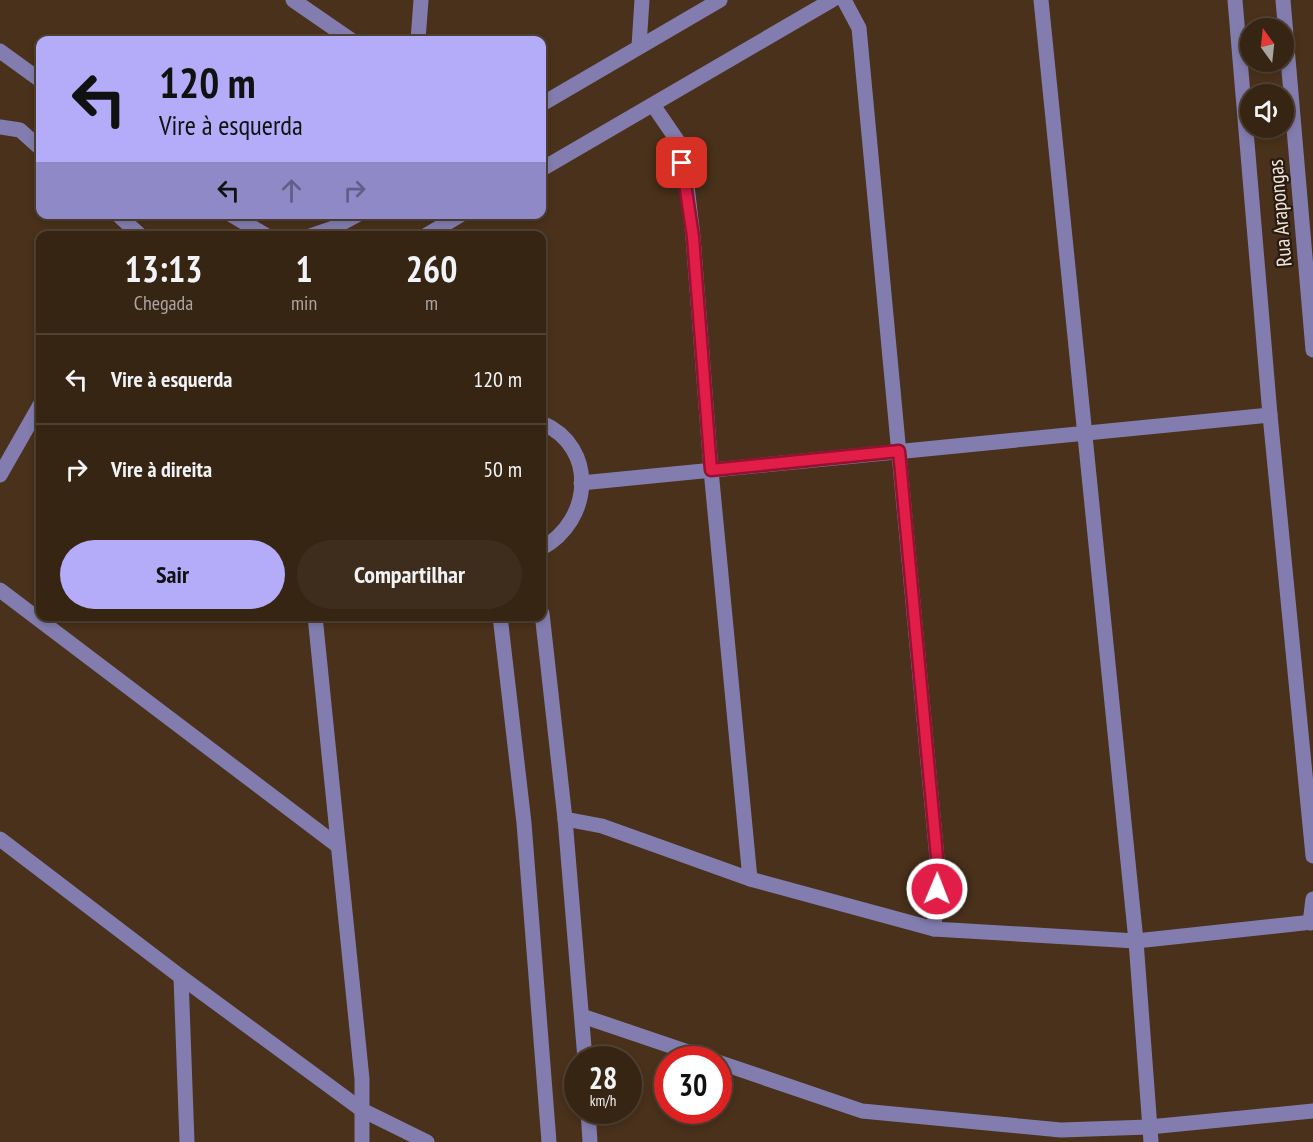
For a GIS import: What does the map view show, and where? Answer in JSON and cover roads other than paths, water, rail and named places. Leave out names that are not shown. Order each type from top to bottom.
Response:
[{"type":"street","points":[[293,0],[345,36]]},
{"type":"street","points":[[417,36],[421,0]]},
{"type":"street","points":[[639,46],[642,0]]},
{"type":"street","points":[[546,102],[720,0]]},
{"type":"street","points":[[546,167],[832,0]]},
{"type":"street","points":[[844,0],[859,28],[938,868],[934,929]]},
{"type":"street","points":[[1041,0],[1136,941],[1150,1134]]},
{"type":"street","points":[[1235,0],[1270,414],[1313,855]]},
{"type":"street","name":"Rua Arapongas","points":[[1283,0],[1313,342]]},
{"type":"street","points":[[0,51],[36,77]]},
{"type":"street","points":[[652,105],[677,140],[687,186],[711,470],[750,879]]},
{"type":"street","points":[[0,127],[20,130],[36,144]]},
{"type":"street","points":[[122,219],[136,231]]},
{"type":"street","points":[[238,219],[259,231]]},
{"type":"street","points":[[324,231],[350,219]]},
{"type":"street","points":[[433,231],[454,219]]},
{"type":"street","points":[[0,475],[36,412]]},
{"type":"street","points":[[581,483],[1270,414]]},
{"type":"street","points":[[546,426],[559,434],[577,459],[581,483],[579,506],[573,519],[564,532],[546,546]]},
{"type":"street","points":[[0,590],[36,617]]},
{"type":"street","points":[[41,621],[338,846]]},
{"type":"street","points":[[316,621],[362,1079],[362,1142]]},
{"type":"street","points":[[501,621],[524,823],[549,1142]]},
{"type":"street","points":[[543,621],[565,819],[584,1046]]},
{"type":"street","points":[[565,819],[602,826],[750,879],[934,929],[1136,941],[1311,922],[1313,898]]},
{"type":"street","points":[[0,839],[181,977],[362,1110],[427,1142]]},
{"type":"street","points":[[181,977],[187,1142]]},
{"type":"street","points":[[582,1016],[671,1046]]},
{"type":"street","points":[[732,1067],[862,1111],[1061,1130],[1150,1134],[1313,1111]]},
{"type":"street","points":[[589,1124],[590,1142]]}]
